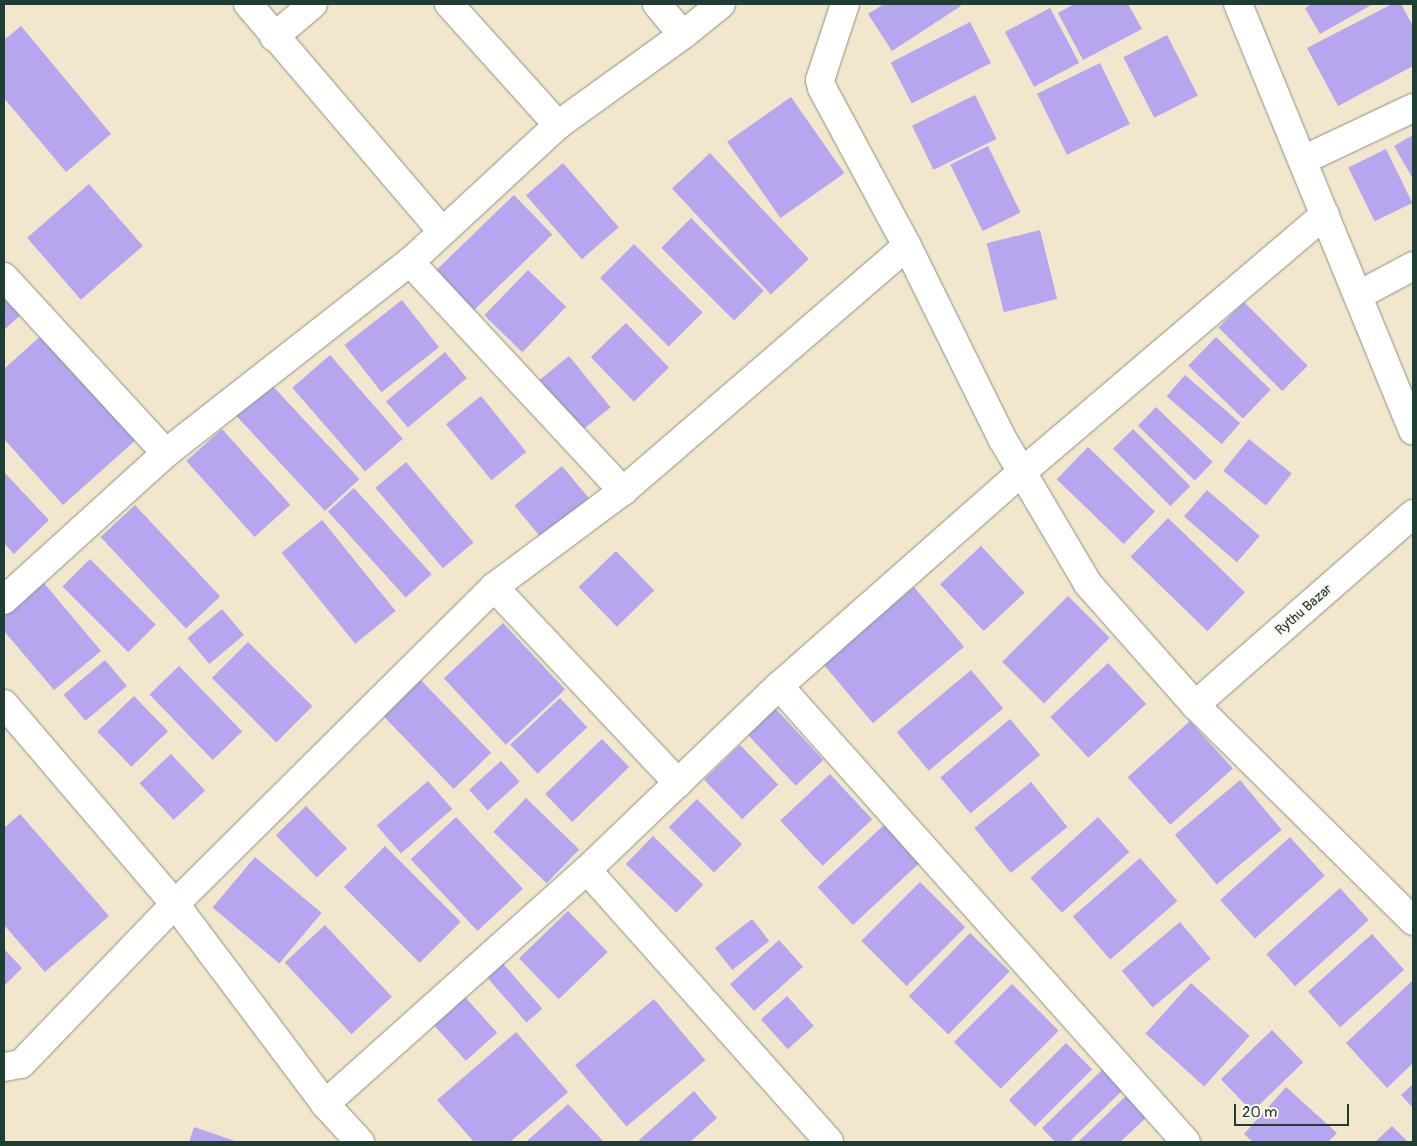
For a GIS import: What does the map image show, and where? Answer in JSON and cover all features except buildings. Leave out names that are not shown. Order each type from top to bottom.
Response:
[{"type":"street","points":[[248,4],[274,37],[442,230]]},
{"type":"street","points":[[274,37],[313,4]]},
{"type":"street","points":[[449,4],[558,126]]},
{"type":"street","points":[[657,4],[683,35]]},
{"type":"street","points":[[4,600],[166,453],[410,262],[442,230],[558,126],[683,35],[721,4]]},
{"type":"street","points":[[845,4],[820,80],[822,88],[907,246],[1021,473],[1088,584],[1195,705],[1413,921]]},
{"type":"street","points":[[1238,4],[1326,214],[1413,431]]},
{"type":"street","points":[[1303,160],[1413,108]]},
{"type":"street","points":[[325,1104],[587,870],[779,686],[1021,473],[1326,214]]},
{"type":"street","points":[[4,1067],[21,1064],[175,904],[494,587],[624,491],[907,246]]},
{"type":"street","points":[[410,262],[624,491]]},
{"type":"street","points":[[1359,295],[1413,266]]},
{"type":"street","points":[[4,276],[166,453]]},
{"type":"street","name":"Rythu Bazar","points":[[1195,705],[1413,514]]},
{"type":"street","points":[[494,587],[678,783]]},
{"type":"street","points":[[779,686],[1186,1142]]},
{"type":"street","points":[[4,704],[175,904],[325,1104],[360,1142]]},
{"type":"street","points":[[587,870],[829,1142]]}]
